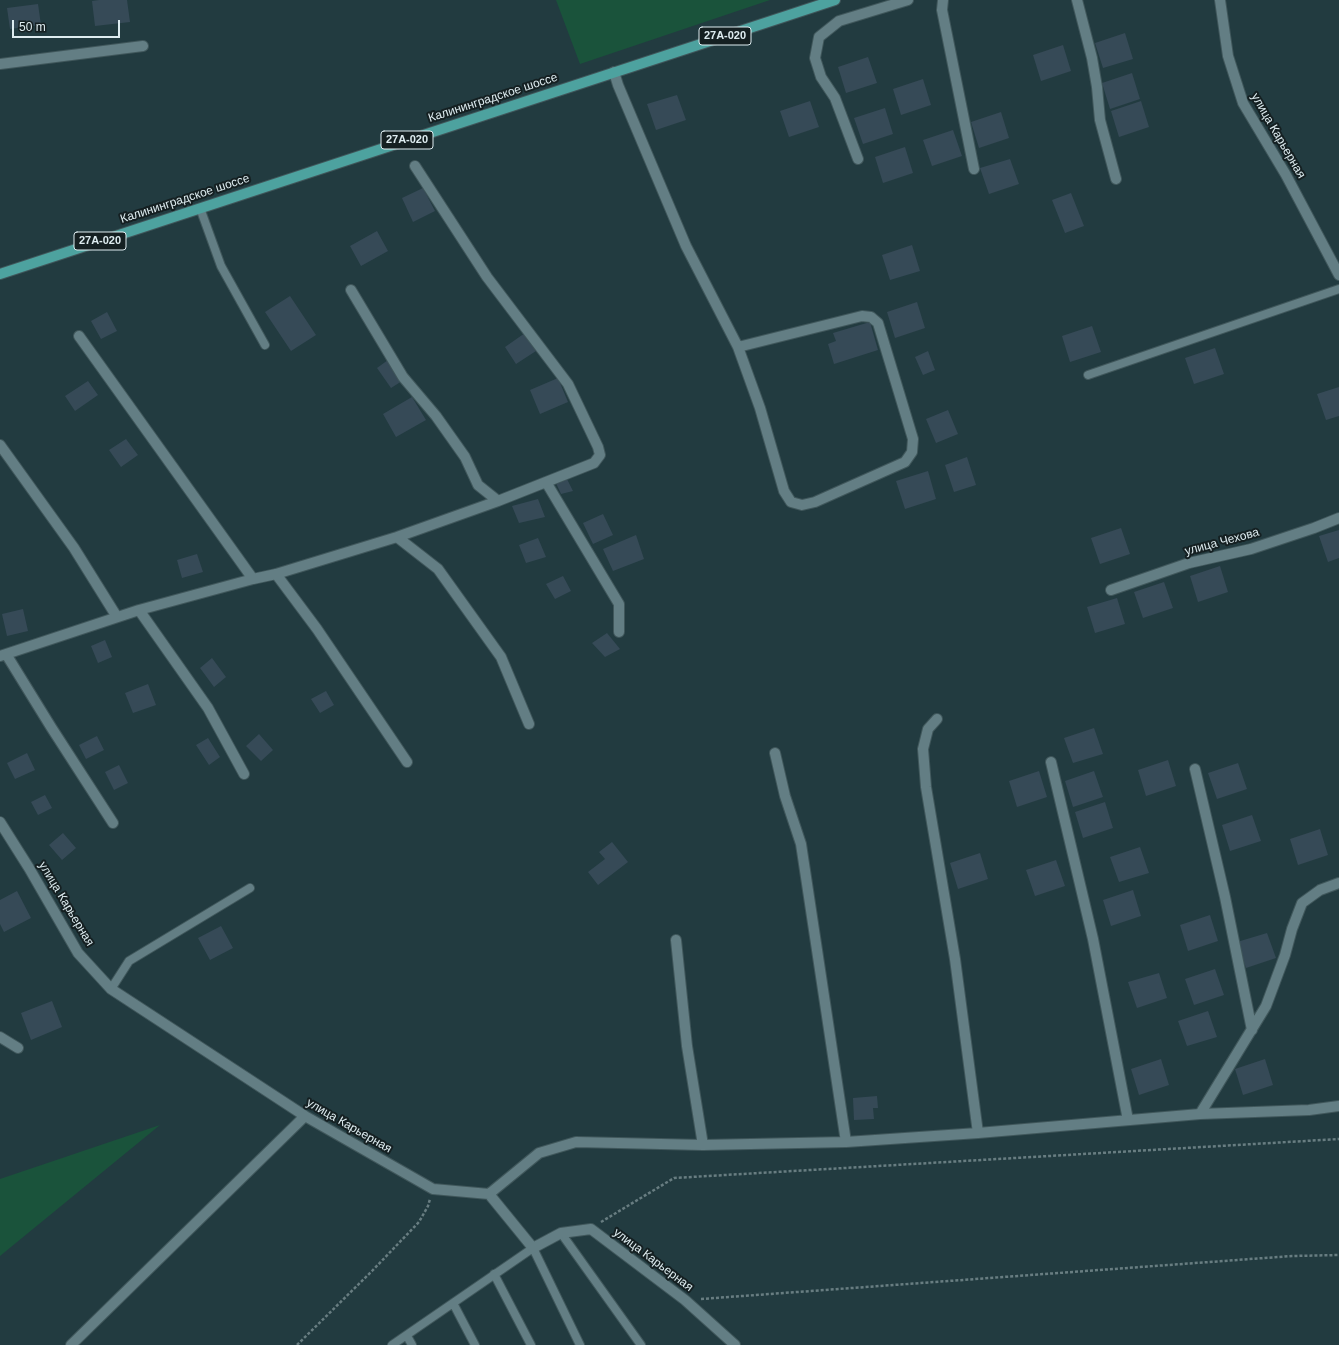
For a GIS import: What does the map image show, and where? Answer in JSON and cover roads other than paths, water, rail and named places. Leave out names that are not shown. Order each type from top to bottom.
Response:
[{"type":"main road","name":"Калининградское шоссе","points":[[0,274],[835,0]]},
{"type":"street","points":[[858,159],[835,98],[822,77],[815,58],[819,36],[839,21],[908,0]]},
{"type":"street","points":[[944,0],[942,10],[974,169]]},
{"type":"street","points":[[1077,0],[1092,58],[1097,87],[1100,120],[1116,179]]},
{"type":"street","name":"улица Карьерная","points":[[1220,0],[1228,56],[1243,103],[1286,175],[1339,275]]},
{"type":"street","points":[[0,64],[143,46]]},
{"type":"street","points":[[614,72],[618,85],[686,246],[738,347],[760,408],[784,491],[791,502],[802,505],[816,502],[905,462],[912,452],[913,439],[878,323],[871,317],[862,316],[738,347]]},
{"type":"street","points":[[113,823],[3,655],[139,610],[276,574],[397,537],[498,502],[594,463],[600,456],[598,447],[568,384],[487,277],[415,166]]},
{"type":"street","points":[[351,290],[403,377],[436,416],[457,446],[465,458],[478,485],[498,502]]},
{"type":"street","points":[[79,336],[253,579]]},
{"type":"street","points":[[0,445],[74,548],[117,617]]},
{"type":"street","points":[[546,482],[619,604],[619,632]]},
{"type":"street","name":"улица Чехова","points":[[1111,590],[1189,564],[1251,549],[1339,518]]},
{"type":"street","points":[[397,537],[438,569],[501,658],[528,724]]},
{"type":"street","points":[[276,574],[316,628],[407,762]]},
{"type":"street","points":[[139,610],[208,708],[244,774]]},
{"type":"street","points":[[937,719],[928,729],[923,749],[926,787],[955,959],[978,1133]]},
{"type":"street","points":[[775,753],[785,796],[801,844],[846,1142]]},
{"type":"street","points":[[1051,762],[1093,939],[1128,1120]]},
{"type":"street","points":[[1195,769],[1225,897],[1252,1030]]},
{"type":"street","name":"улица Карьерная","points":[[0,822],[29,868],[78,953],[111,990],[305,1116],[433,1189],[489,1194]]},
{"type":"street","points":[[1200,1114],[1266,1006],[1302,903],[1320,890],[1339,883]]},
{"type":"street","points":[[676,940],[687,1046],[703,1145]]},
{"type":"street","points":[[0,1036],[18,1048]]},
{"type":"street","points":[[562,1233],[533,1248],[489,1194],[539,1153],[576,1142],[703,1145],[846,1142],[978,1133],[1200,1114],[1309,1110],[1339,1106]]},
{"type":"street","points":[[71,1345],[305,1116]]},
{"type":"street","name":"улица Карьерная","points":[[562,1233],[591,1229],[685,1300],[735,1345]]},
{"type":"lane","points":[[200,208],[221,266],[265,345]]},
{"type":"lane","points":[[1088,375],[1339,289]]},
{"type":"lane","points":[[111,990],[129,961],[250,888]]},
{"type":"lane","points":[[562,1233],[641,1345]]},
{"type":"lane","points":[[392,1345],[533,1248],[580,1345]]},
{"type":"lane","points":[[494,1274],[531,1345]]},
{"type":"lane","points":[[454,1303],[475,1345]]},
{"type":"lane","points":[[407,1336],[412,1345]]}]
